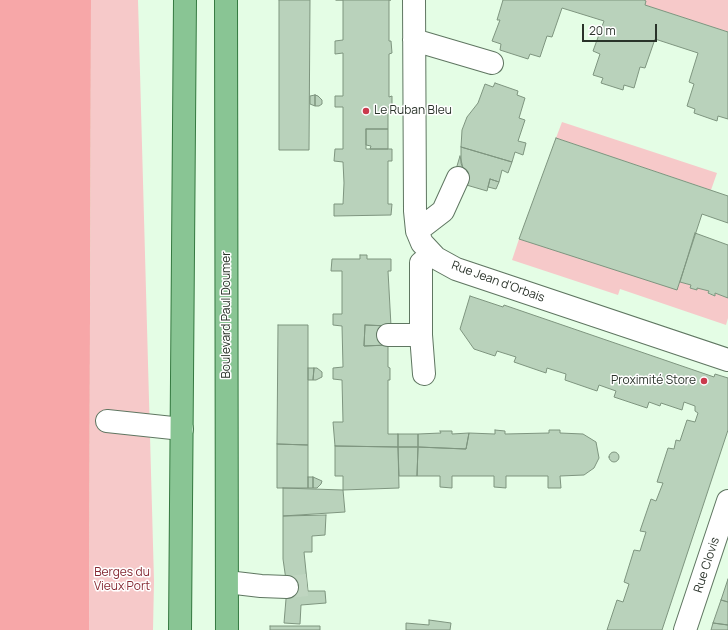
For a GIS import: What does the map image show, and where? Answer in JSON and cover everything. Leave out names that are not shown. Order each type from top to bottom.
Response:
[{"type":"main road","points":[[180,630],[184,0]]},
{"type":"main road","name":"Boulevard Paul Doumer","points":[[226,0],[228,630]]},
{"type":"street","name":"Rue Jean d'Orbais","points":[[414,0],[415,211],[417,231],[422,243],[436,258],[456,269],[728,360]]},
{"type":"street","points":[[414,40],[492,63]]},
{"type":"street","points":[[417,231],[443,211],[458,178]]},
{"type":"street","points":[[424,374],[421,335],[421,263],[432,254]]},
{"type":"street","points":[[388,334],[421,335]]},
{"type":"street","points":[[107,421],[182,429]]},
{"type":"street","name":"Rue Clovis","points":[[685,630],[728,501]]},
{"type":"street","points":[[227,582],[287,587]]},
{"type":"green space","name":"Berges du Vieux Port","points":[[91,0],[138,0],[154,581],[153,630],[89,630]]},
{"type":"green space","points":[[644,0],[728,0],[728,32],[645,5],[646,1]]},
{"type":"green space","points":[[562,122],[717,173],[711,190],[556,138]]},
{"type":"green space","points":[[519,239],[590,261],[691,285],[690,288],[709,291],[708,294],[715,296],[715,293],[728,298],[728,318],[726,325],[620,289],[618,295],[512,260]]},
{"type":"shaded area","points":[[0,0],[91,0],[89,630],[0,630]]},
{"type":"building","points":[[279,0],[310,0],[309,150],[279,150]]},
{"type":"building","name":"Le Ruban Bleu","points":[[343,0],[389,0],[389,41],[391,41],[392,53],[389,54],[389,97],[392,96],[392,107],[388,107],[388,129],[366,129],[366,149],[392,149],[392,161],[388,161],[388,204],[392,204],[391,215],[334,216],[334,204],[343,204],[344,183],[343,162],[334,161],[335,149],[343,149],[343,107],[335,107],[335,96],[343,96],[343,53],[335,54],[335,41],[343,40]]},
{"type":"building","points":[[503,0],[644,0],[646,1],[645,5],[728,32],[728,119],[718,116],[717,121],[694,113],[695,109],[687,106],[694,84],[689,82],[698,53],[655,39],[645,68],[640,67],[634,88],[624,85],[623,90],[601,83],[603,78],[593,75],[600,54],[593,51],[604,21],[562,8],[552,37],[547,36],[540,57],[530,54],[528,59],[500,50],[501,44],[492,41],[500,20],[497,20]]},
{"type":"building","points":[[495,83],[518,91],[517,95],[525,98],[519,118],[525,120],[518,141],[526,143],[523,155],[515,152],[512,162],[461,147],[462,130],[467,117],[478,103],[485,84],[493,87]]},
{"type":"building","points":[[315,95],[315,106],[310,104],[310,96]]},
{"type":"building","points":[[315,95],[322,100],[322,104],[319,106],[315,106]]},
{"type":"building","points":[[366,129],[388,129],[388,149],[370,149],[371,146],[366,145]]},
{"type":"building","points":[[556,138],[728,196],[728,223],[702,214],[677,290],[519,239]]},
{"type":"building","points":[[461,147],[512,162],[508,173],[502,170],[499,182],[490,179],[487,191],[463,184],[464,172],[461,163]]},
{"type":"building","points":[[460,156],[464,172],[454,176]]},
{"type":"building","points":[[490,179],[499,182],[496,189],[488,187]]},
{"type":"building","points":[[695,233],[728,245],[728,298],[715,293],[715,296],[708,293],[709,291],[690,288],[691,285],[680,282]]},
{"type":"building","points":[[360,255],[367,255],[367,259],[391,259],[391,271],[388,271],[391,326],[365,325],[364,346],[388,345],[388,367],[390,368],[390,380],[388,380],[388,434],[398,434],[398,447],[335,446],[333,422],[343,422],[342,380],[333,379],[333,368],[343,367],[342,326],[333,325],[333,314],[342,314],[342,271],[331,271],[332,259],[360,259]]},
{"type":"building","points":[[470,296],[503,307],[504,305],[714,377],[715,374],[728,378],[728,430],[662,630],[607,630],[617,600],[623,602],[629,584],[624,582],[634,550],[640,551],[646,532],[640,531],[651,499],[656,501],[663,483],[657,482],[668,448],[674,449],[676,440],[680,441],[687,420],[695,422],[698,413],[695,411],[695,406],[684,402],[682,410],[661,403],[660,406],[649,402],[647,408],[614,397],[616,391],[599,385],[597,391],[565,380],[566,374],[547,368],[546,373],[514,362],[516,357],[497,351],[495,356],[474,349],[460,329]]},
{"type":"building","points":[[278,325],[308,325],[308,445],[277,444]]},
{"type":"building","points":[[365,325],[388,326],[388,345],[364,346]]},
{"type":"building","points":[[308,368],[314,368],[313,380],[308,380]]},
{"type":"building","points":[[314,368],[317,368],[322,372],[322,377],[316,380],[313,380]]},
{"type":"building","points":[[495,430],[505,431],[505,434],[549,433],[549,430],[560,430],[560,433],[583,434],[596,442],[599,458],[594,468],[584,475],[560,476],[561,488],[548,488],[548,476],[506,476],[506,488],[494,487],[494,476],[452,476],[452,488],[440,487],[440,476],[417,476],[418,447],[466,449],[469,433],[495,434]]},
{"type":"building","points":[[440,431],[452,431],[452,434],[469,433],[466,449],[418,447],[418,434],[441,433]]},
{"type":"building","points":[[398,434],[418,434],[418,447],[398,447]]},
{"type":"building","points":[[277,444],[308,445],[308,488],[277,488]]},
{"type":"building","points":[[335,446],[398,447],[399,488],[343,490],[343,476],[335,476]]},
{"type":"building","points":[[398,447],[418,447],[417,476],[399,476]]},
{"type":"building","points":[[612,452],[616,452],[618,453],[618,461],[612,462],[609,459],[609,455]]},
{"type":"building","points":[[308,477],[313,477],[313,488],[308,488]]},
{"type":"building","points":[[313,477],[322,481],[317,488],[313,488]]},
{"type":"building","points":[[283,488],[343,490],[345,512],[283,516]]},
{"type":"building","points":[[326,515],[325,535],[312,536],[312,552],[304,552],[308,591],[325,591],[326,603],[301,605],[300,624],[284,623],[287,587],[283,559],[283,516]]},
{"type":"building","points":[[728,579],[728,602],[721,600]]},
{"type":"building","points":[[721,600],[728,602],[728,625],[713,623]]},
{"type":"building","points":[[429,620],[451,623],[450,630],[406,630],[406,623],[429,625]]},
{"type":"building","points":[[713,623],[728,625],[728,630],[711,630]]},
{"type":"building","points":[[270,626],[320,626],[320,630],[270,630]]},
{"type":"tunnel","points":[[287,587],[307,585]]},
{"type":"place","name":"Le Ruban Bleu","points":[[366,111]]},
{"type":"place","name":"Proximité Store","points":[[704,381]]}]
